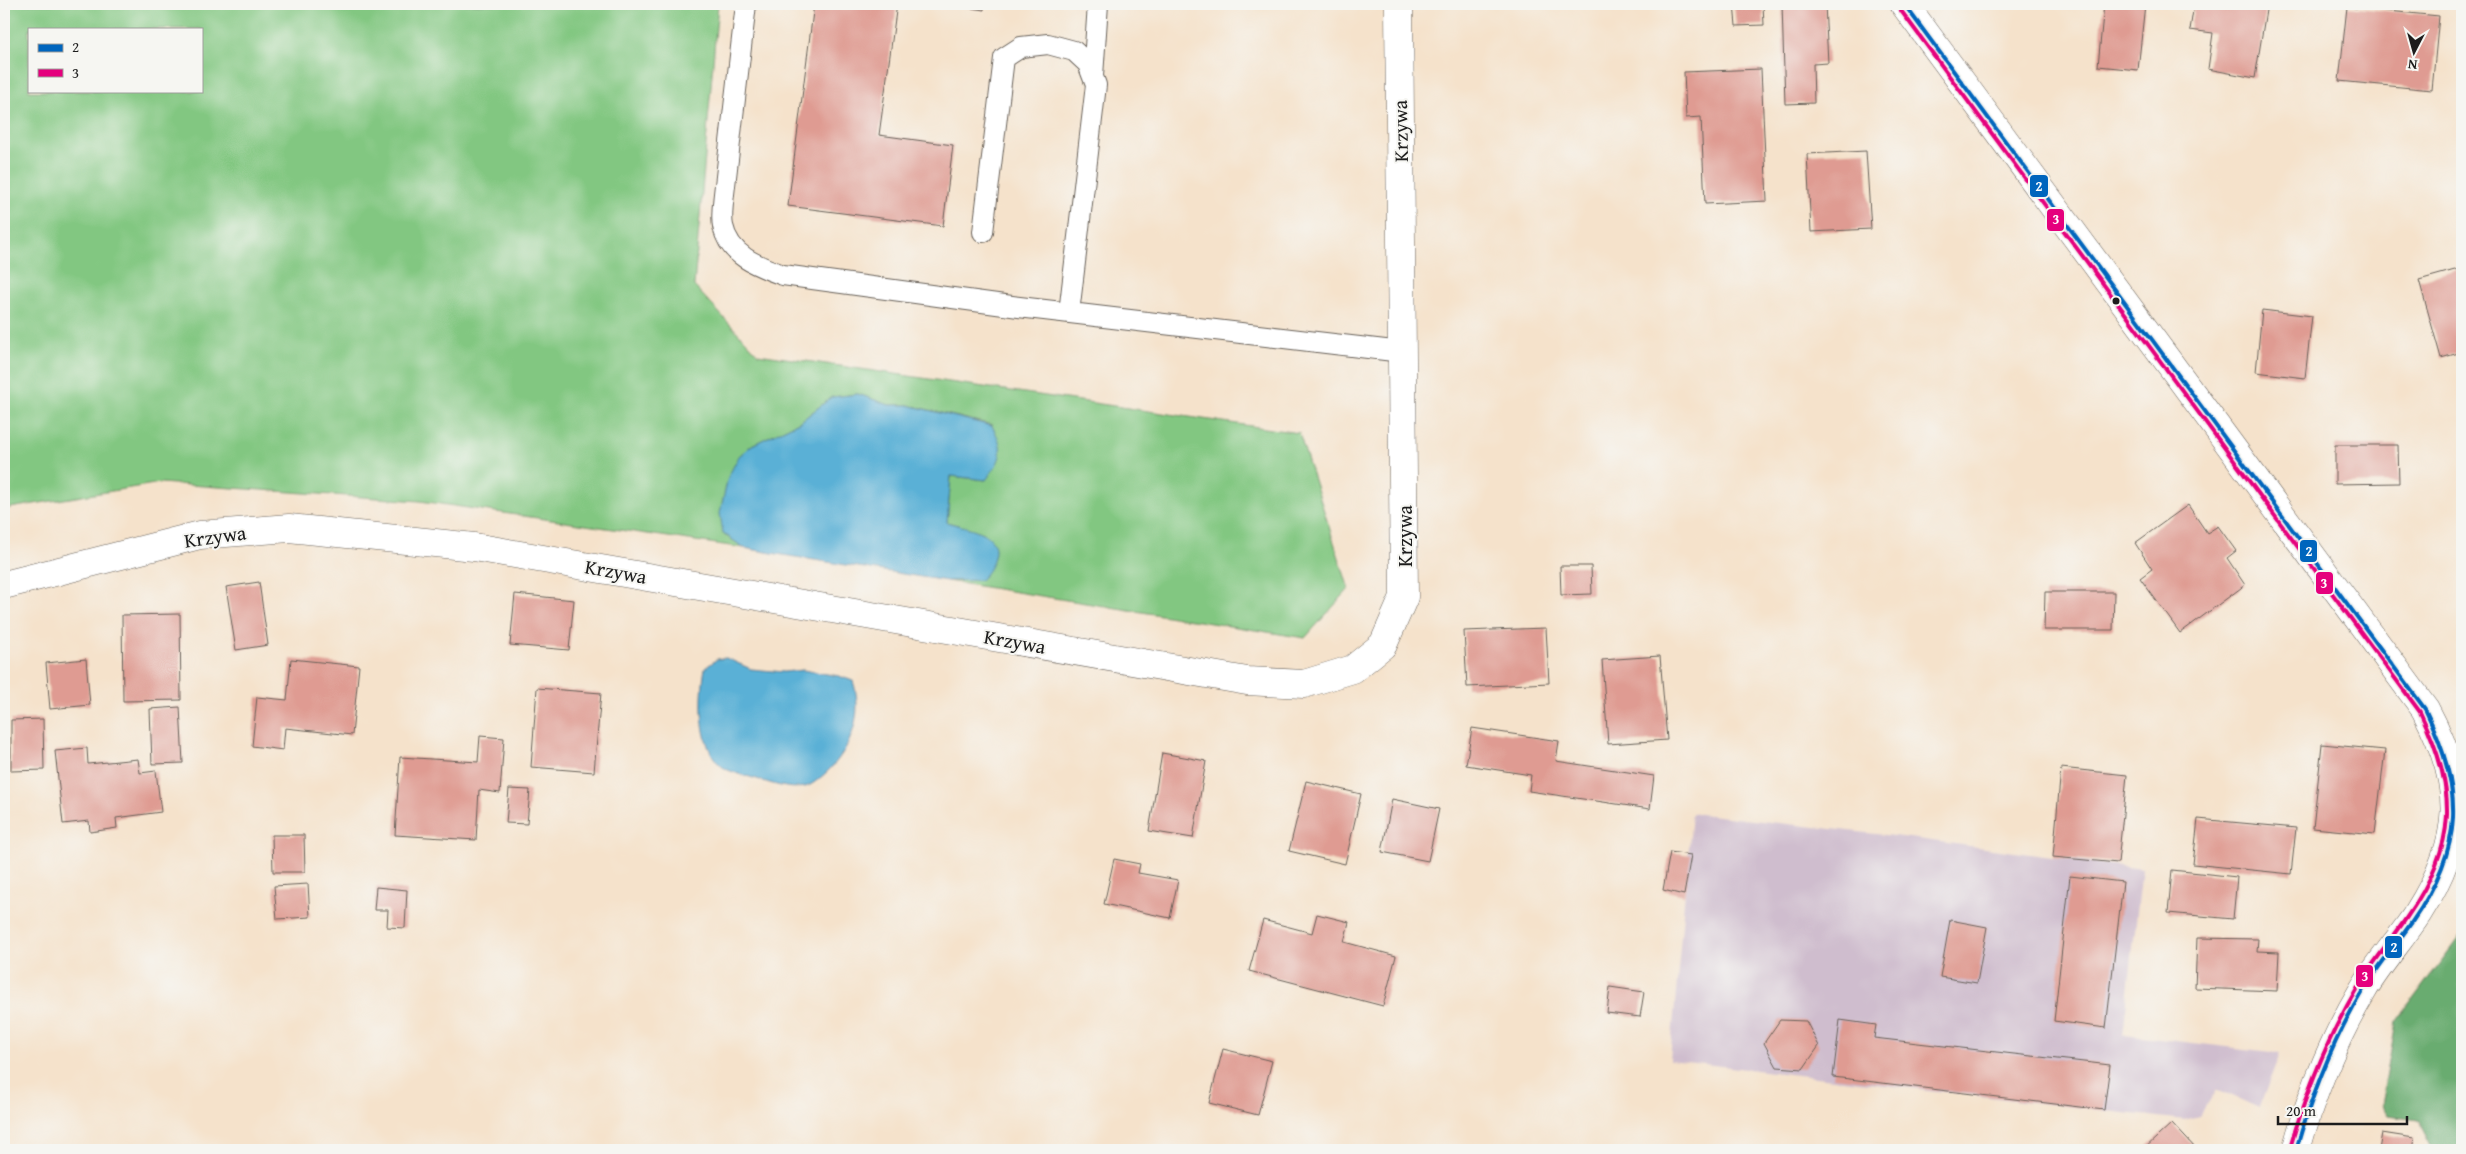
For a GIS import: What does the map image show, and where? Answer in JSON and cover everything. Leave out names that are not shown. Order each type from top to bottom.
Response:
[{"type":"street","name":"Krzywa","points":[[4,585],[200,535],[289,528],[474,547],[1229,678],[1304,684],[1353,669],[1383,645],[1404,597],[1399,4]]},
{"type":"street","points":[[1904,4],[2425,709],[2448,753],[2460,795],[2450,849],[2442,872],[2418,913],[2365,988],[2340,1031],[2316,1084],[2296,1150]]},
{"type":"lane","points":[[746,4],[724,194],[723,226],[734,249],[754,265],[783,275],[1069,314],[1402,352]]},
{"type":"lane","points":[[1093,76],[1098,4]]},
{"type":"lane","points":[[983,232],[1004,58],[1022,47],[1048,44],[1074,51],[1088,64],[1096,85],[1069,314]]},
{"type":"shaded area","points":[[1692,813],[1902,837],[2142,869],[2123,1035],[2280,1053],[2259,1108],[2217,1089],[2200,1116],[2184,1120],[1670,1060]]},
{"type":"green space","points":[[4,4],[718,4],[694,286],[758,354],[1299,433],[1349,589],[1305,638],[947,581],[980,580],[984,533],[947,522],[951,476],[986,480],[992,425],[908,405],[889,405],[858,394],[832,397],[801,421],[752,445],[739,456],[723,533],[744,548],[420,501],[160,483],[4,509]]},
{"type":"green space","points":[[2462,933],[2462,1150],[2433,1150],[2418,1120],[2388,1116],[2381,1105],[2396,1022]]},
{"type":"water","points":[[858,394],[889,405],[908,405],[992,426],[999,442],[999,460],[986,480],[951,476],[947,522],[980,532],[992,541],[995,548],[992,564],[980,580],[947,581],[744,548],[723,533],[720,513],[728,477],[739,456],[752,445],[801,421],[832,397]]},
{"type":"water","points":[[726,658],[751,669],[784,672],[803,670],[839,676],[853,681],[857,706],[856,718],[849,742],[835,763],[814,783],[799,788],[781,786],[728,770],[718,763],[706,739],[703,724],[703,680],[705,668],[717,659]]},
{"type":"building","points":[[814,4],[897,4],[879,135],[953,145],[943,226],[788,206]]},
{"type":"building","points":[[944,4],[984,4],[984,10]]},
{"type":"building","points":[[1734,4],[1763,4],[1764,25],[1736,26]]},
{"type":"building","points":[[1782,4],[1825,4],[1828,63],[1813,64],[1814,103],[1785,104]]},
{"type":"building","points":[[2104,4],[2145,4],[2138,70],[2098,66]]},
{"type":"building","points":[[2194,4],[2267,4],[2255,78],[2208,69],[2213,33],[2190,30]]},
{"type":"building","points":[[2347,7],[2439,16],[2432,90],[2339,81]]},
{"type":"building","points":[[1761,69],[1767,201],[1705,204],[1701,117],[1686,118],[1684,72]]},
{"type":"building","points":[[1866,151],[1871,229],[1811,232],[1807,154]]},
{"type":"building","points":[[2462,268],[2462,352],[2441,358],[2419,280]]},
{"type":"building","points":[[2262,310],[2312,316],[2305,378],[2256,372]]},
{"type":"building","points":[[2335,445],[2398,445],[2399,483],[2335,484]]},
{"type":"building","points":[[2188,505],[2207,533],[2218,526],[2236,551],[2227,558],[2245,585],[2180,633],[2140,578],[2152,569],[2135,543]]},
{"type":"building","points":[[1560,566],[1591,566],[1592,594],[1561,595]]},
{"type":"building","points":[[259,582],[268,645],[236,650],[226,587]]},
{"type":"building","points":[[2045,592],[2114,592],[2113,630],[2044,630]]},
{"type":"building","points":[[515,594],[574,600],[569,650],[510,645]]},
{"type":"building","points":[[180,614],[181,700],[123,701],[122,615]]},
{"type":"building","points":[[1546,628],[1549,683],[1467,687],[1464,631]]},
{"type":"building","points":[[1660,656],[1667,740],[1608,744],[1602,660]]},
{"type":"building","points":[[86,659],[90,705],[50,709],[46,663]]},
{"type":"building","points":[[291,659],[359,666],[352,735],[285,728],[283,750],[252,746],[257,697],[287,700]]},
{"type":"building","points":[[537,688],[601,693],[594,772],[531,767]]},
{"type":"building","points":[[180,707],[183,763],[152,764],[150,709]]},
{"type":"building","points":[[43,719],[44,770],[11,771],[11,720]]},
{"type":"building","points":[[1472,728],[1559,741],[1556,761],[1654,776],[1650,809],[1529,791],[1531,775],[1466,765]]},
{"type":"building","points":[[480,736],[504,738],[500,793],[479,790],[476,840],[395,835],[400,757],[478,762]]},
{"type":"building","points":[[2322,744],[2385,750],[2375,834],[2313,828]]},
{"type":"building","points":[[87,748],[88,764],[138,759],[140,773],[156,771],[161,812],[116,818],[117,828],[90,832],[89,821],[63,824],[55,751]]},
{"type":"building","points":[[1162,753],[1206,761],[1193,838],[1149,831]]},
{"type":"building","points":[[2061,768],[2127,775],[2118,863],[2053,857]]},
{"type":"building","points":[[1306,781],[1361,794],[1345,864],[1289,851]]},
{"type":"building","points":[[509,789],[530,790],[527,824],[506,823]]},
{"type":"building","points":[[1392,799],[1439,809],[1428,861],[1382,852]]},
{"type":"building","points":[[2198,819],[2296,828],[2291,874],[2193,864]]},
{"type":"building","points":[[272,835],[304,835],[305,872],[273,872]]},
{"type":"building","points":[[1670,852],[1691,855],[1684,895],[1663,890]]},
{"type":"building","points":[[1114,859],[1140,864],[1138,873],[1178,880],[1170,918],[1104,904]]},
{"type":"building","points":[[2172,870],[2237,877],[2233,919],[2168,913]]},
{"type":"building","points":[[2070,876],[2123,882],[2106,1028],[2054,1021]]},
{"type":"building","points":[[308,884],[310,917],[277,919],[274,886]]},
{"type":"building","points":[[376,887],[407,890],[405,928],[387,927],[388,910],[374,910]]},
{"type":"building","points":[[1317,914],[1349,922],[1344,942],[1396,956],[1383,1006],[1249,971],[1263,920],[1312,933]]},
{"type":"building","points":[[1950,920],[1987,927],[1977,983],[1940,977]]},
{"type":"building","points":[[2197,938],[2258,939],[2257,951],[2279,952],[2277,991],[2195,988]]},
{"type":"building","points":[[1610,987],[1644,992],[1640,1017],[1607,1013]]},
{"type":"building","points":[[1780,1020],[1806,1021],[1819,1046],[1803,1069],[1777,1067],[1764,1043]]},
{"type":"building","points":[[1840,1020],[1876,1025],[1874,1038],[2110,1065],[2104,1110],[1833,1077]]},
{"type":"building","points":[[1223,1049],[1272,1061],[1258,1115],[1209,1103]]},
{"type":"building","points":[[2172,1123],[2197,1150],[2143,1150]]},
{"type":"building","points":[[2382,1133],[2414,1138],[2412,1150],[2379,1150]]},
{"type":"transit line","name":"2","points":[[1904,4],[2425,709],[2438,738],[2447,766],[2452,792],[2453,817],[2450,843],[2442,868],[2412,922],[2363,990],[2342,1028],[2316,1088],[2296,1150]]},
{"type":"transit line","name":"3","points":[[1899,8],[2420,712],[2432,740],[2441,767],[2446,792],[2447,817],[2444,841],[2436,865],[2424,890],[2346,1007],[2310,1086],[2290,1148]]}]
